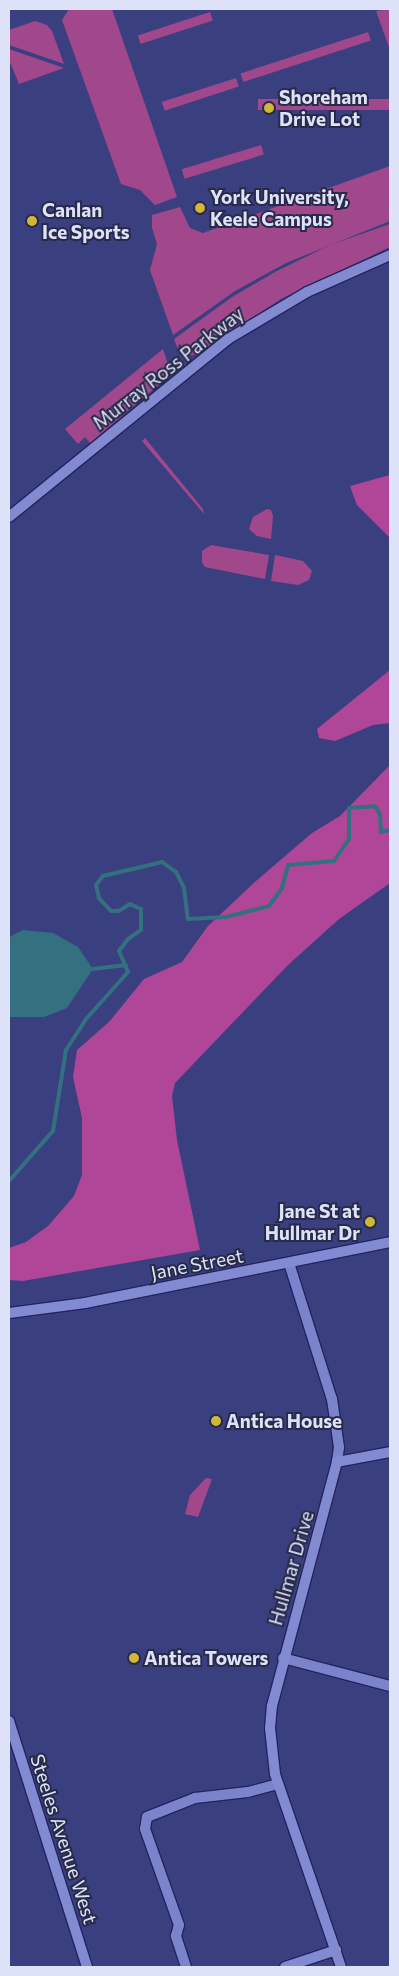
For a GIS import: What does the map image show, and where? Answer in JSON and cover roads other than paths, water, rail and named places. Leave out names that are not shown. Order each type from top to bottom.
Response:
[{"type":"street","name":"Murray Ross Parkway","points":[[9,518],[228,340],[307,292],[390,255]]},
{"type":"street","name":"Jane Street","points":[[9,1313],[85,1303],[390,1242]]},
{"type":"street","name":"Hullmar Drive","points":[[289,1263],[332,1399],[338,1447],[333,1485],[283,1658],[272,1706],[270,1728],[278,1784],[341,1967]]},
{"type":"street","points":[[337,1462],[390,1452]]},
{"type":"street","points":[[283,1658],[390,1686]]},
{"type":"street","name":"Steeles Avenue West","points":[[9,1721],[87,1967]]},
{"type":"street","points":[[186,1967],[176,1936],[179,1925],[145,1829],[147,1818],[195,1798],[248,1792],[278,1784]]},
{"type":"street","points":[[286,1967],[336,1950]]},
{"type":"water","points":[[23,930],[53,933],[78,947],[93,969],[67,1008],[44,1017],[9,1017],[9,937]]},
{"type":"waterway","points":[[9,1181],[53,1131],[66,1050],[87,1018],[128,972],[119,951],[128,939],[141,930],[141,909],[130,904],[119,911],[111,911],[99,898],[96,885],[103,876],[162,862],[176,872],[184,888],[188,919],[226,917],[269,906],[282,888],[288,865],[334,861],[349,839],[349,808],[375,806],[380,814],[381,832],[390,830]]},
{"type":"waterway","points":[[93,969],[126,965]]},
{"type":"place","name":"Shoreham Drive Lot","points":[[269,108]]},
{"type":"place","name":"York University, Keele Campus","points":[[200,208]]},
{"type":"place","name":"Canlan Ice Sports","points":[[32,221]]},
{"type":"place","name":"Jane St at Hullmar Dr","points":[[370,1222]]},
{"type":"place","name":"Antica House","points":[[216,1421]]},
{"type":"place","name":"Antica Towers","points":[[134,1658]]}]
